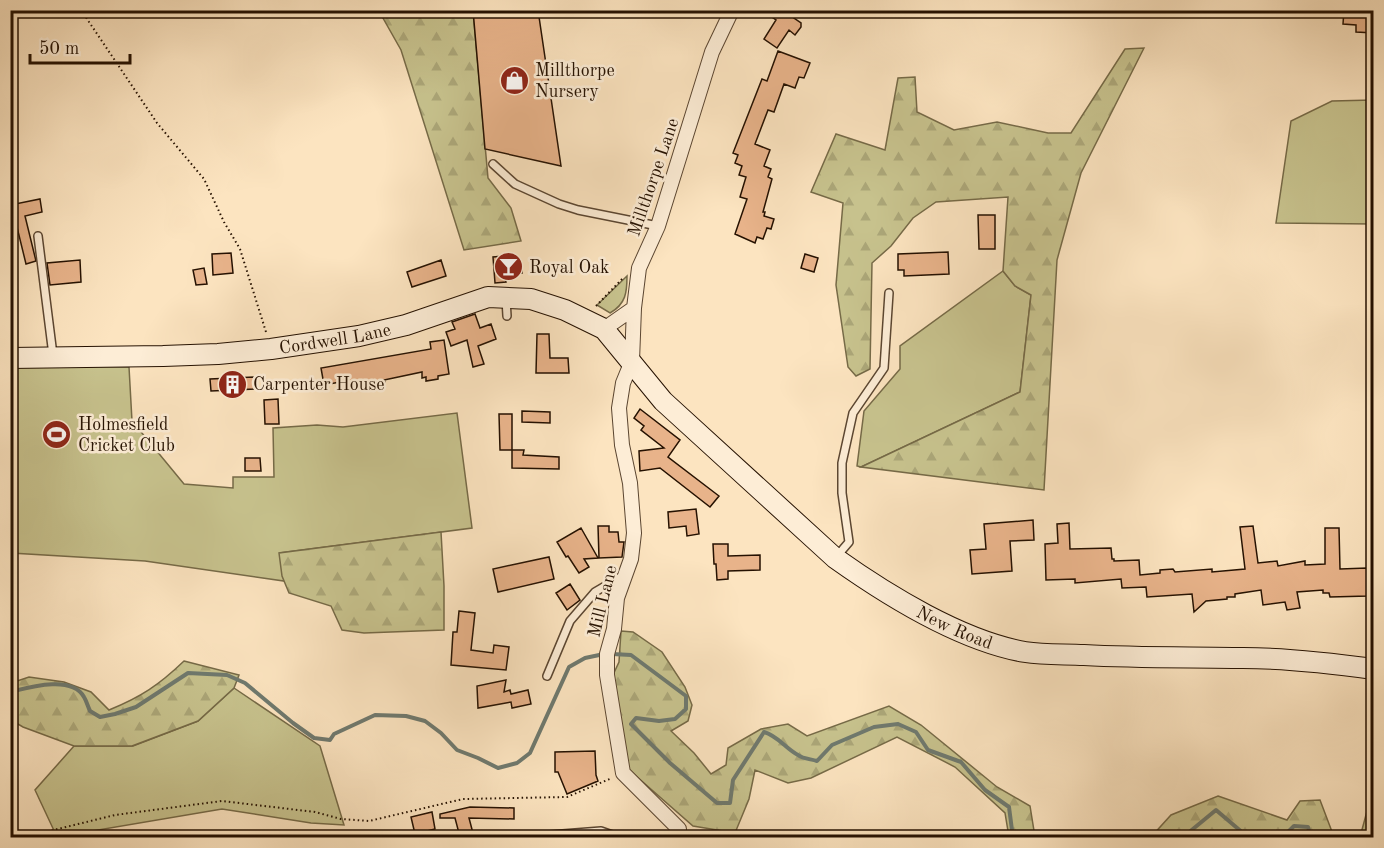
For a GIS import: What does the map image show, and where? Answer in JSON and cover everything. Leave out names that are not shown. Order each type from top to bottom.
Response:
[{"type":"main road","name":"Cordwell Lane","points":[[10,358],[196,355],[271,349],[359,336],[406,325],[488,297],[506,297],[531,299],[610,324],[632,361]]},
{"type":"main road","name":"New Road","points":[[632,361],[663,400],[835,558],[866,580],[915,608],[980,640],[1025,652],[1104,657],[1270,658],[1374,669]]},
{"type":"street","name":"Millthorpe Lane","points":[[632,361],[634,308],[639,268],[658,226],[712,52],[732,10]]},
{"type":"street","points":[[610,324],[634,308]]},
{"type":"street","name":"Mill Lane","points":[[623,772],[608,675],[608,654],[617,598],[631,559],[634,533],[630,483],[622,445],[619,408],[623,383],[632,361]]},
{"type":"street","points":[[623,772],[678,833]]},
{"type":"lane","points":[[493,164],[515,184],[559,204],[658,226]]},
{"type":"lane","points":[[38,236],[53,358]]},
{"type":"lane","points":[[835,558],[844,551],[849,542],[842,493],[842,463],[853,413],[884,368],[889,293]]},
{"type":"lane","points":[[506,297],[507,316]]},
{"type":"lane","points":[[547,676],[570,621],[595,592],[626,573]]},
{"type":"lane","points":[[511,837],[601,831],[621,837]]},
{"type":"path","points":[[81,10],[157,123],[204,180],[240,249],[271,349]]},
{"type":"path","points":[[610,324],[594,305],[627,273],[639,268]]},
{"type":"path","points":[[21,837],[115,815],[222,801],[369,821],[463,799],[567,797],[599,785],[623,772]]},
{"type":"green space","points":[[379,11],[473,11],[488,178],[511,208],[521,241],[464,250],[401,50]]},
{"type":"green space","points":[[1144,48],[1081,173],[1057,260],[1044,490],[861,467],[1020,392],[1031,295],[1015,286],[1003,271],[1008,197],[936,202],[913,218],[891,246],[872,263],[870,369],[856,376],[848,367],[836,285],[843,203],[811,192],[836,134],[885,150],[898,78],[915,77],[917,112],[954,130],[997,122],[1048,133],[1071,133],[1125,49]]},
{"type":"green space","points":[[1373,100],[1373,224],[1276,223],[1291,121],[1332,101]]},
{"type":"green space","points":[[1003,271],[1015,286],[1031,295],[1020,392],[861,467],[857,466],[864,411],[900,369],[900,346]]},
{"type":"green space","points":[[627,276],[626,292],[619,306],[610,313],[597,305]]},
{"type":"green space","points":[[10,364],[129,367],[132,421],[184,484],[233,488],[233,477],[274,477],[273,428],[317,425],[343,427],[457,413],[472,528],[280,553],[284,581],[145,561],[11,553]]},
{"type":"green space","points":[[441,532],[444,630],[364,633],[342,630],[331,606],[289,593],[282,576],[279,553]]},
{"type":"green space","points":[[621,631],[633,632],[662,652],[685,687],[692,705],[688,721],[671,731],[694,753],[711,774],[726,765],[728,748],[761,729],[788,724],[807,736],[889,706],[921,725],[997,787],[1030,806],[1035,837],[1009,837],[1005,813],[955,767],[897,737],[811,778],[788,783],[755,770],[749,799],[735,833],[693,826],[628,769],[612,677],[619,662]]},
{"type":"green space","points":[[184,661],[239,675],[234,688],[198,721],[132,746],[74,746],[23,727],[11,720],[11,683],[29,677],[64,682],[91,692],[109,710],[149,690]]},
{"type":"green space","points":[[234,688],[320,746],[344,825],[311,823],[222,809],[57,837],[35,790],[74,746],[133,746],[198,721]]},
{"type":"green space","points":[[1218,796],[1287,820],[1300,801],[1320,800],[1334,837],[1230,838],[1216,834],[1211,837],[1151,837],[1171,815]]},
{"type":"green space","points":[[1369,804],[1373,805],[1373,837],[1360,837]]},
{"type":"building","name":"Millthorpe Nursery","points":[[473,10],[538,10],[561,166],[485,149]]},
{"type":"building","points":[[762,10],[782,10],[801,23],[801,27],[795,35],[789,30],[777,48],[764,39],[776,20]]},
{"type":"building","points":[[1344,10],[1374,10],[1374,33],[1356,32],[1356,25],[1343,24]]},
{"type":"building","points":[[778,51],[810,63],[804,78],[799,77],[795,88],[784,84],[774,112],[768,110],[755,144],[770,150],[764,166],[771,169],[768,177],[772,179],[763,212],[765,212],[764,216],[774,219],[771,229],[767,228],[763,239],[757,237],[755,243],[735,234],[747,199],[740,197],[746,177],[739,175],[742,166],[735,163],[738,155],[733,153],[762,79],[767,81]]},
{"type":"building","points":[[40,199],[42,212],[25,216],[36,261],[26,264],[16,223],[10,225],[10,205]]},
{"type":"building","points":[[978,215],[995,215],[995,249],[979,249]]},
{"type":"building","points":[[948,252],[949,274],[904,276],[904,270],[898,270],[898,254]]},
{"type":"building","points":[[231,253],[233,273],[213,275],[212,254]]},
{"type":"building","points":[[805,254],[818,258],[814,272],[801,268]]},
{"type":"building","name":"Royal Oak","points":[[514,255],[515,262],[521,261],[522,273],[505,275],[506,282],[495,283],[493,257]]},
{"type":"building","points":[[80,260],[81,282],[50,285],[47,263]]},
{"type":"building","points":[[441,260],[446,276],[412,287],[407,272]]},
{"type":"building","points":[[204,268],[207,284],[196,285],[193,270]]},
{"type":"building","points":[[475,314],[480,328],[491,324],[496,339],[478,346],[484,364],[473,367],[467,340],[451,346],[446,332],[455,329],[452,322]]},
{"type":"building","points":[[537,334],[549,334],[550,358],[568,358],[569,373],[536,373]]},
{"type":"building","points":[[444,340],[449,374],[438,376],[438,379],[426,381],[426,377],[422,378],[422,372],[384,380],[385,382],[347,388],[346,381],[324,385],[321,368],[431,349],[430,342]]},
{"type":"building","name":"Carpenter House","points":[[254,377],[255,389],[211,391],[210,379]]},
{"type":"building","points":[[278,399],[279,424],[265,424],[264,400]]},
{"type":"building","points":[[640,409],[680,440],[668,457],[719,496],[710,507],[660,468],[640,471],[639,451],[664,448],[641,430],[644,426],[634,418]]},
{"type":"building","points":[[522,411],[550,412],[550,423],[522,422]]},
{"type":"building","points":[[499,414],[512,414],[512,450],[500,450]]},
{"type":"building","points":[[512,450],[524,450],[523,455],[559,457],[559,469],[512,468]]},
{"type":"building","points":[[245,458],[260,458],[261,471],[245,471]]},
{"type":"building","points":[[696,509],[699,534],[687,536],[686,526],[669,528],[668,512]]},
{"type":"building","points":[[1033,520],[1034,540],[1010,541],[1012,571],[972,574],[970,550],[986,549],[984,524]]},
{"type":"building","points":[[1069,523],[1070,549],[1111,548],[1114,561],[1139,560],[1140,575],[1173,569],[1175,572],[1212,569],[1212,572],[1245,569],[1240,527],[1253,526],[1258,563],[1277,561],[1278,566],[1305,561],[1305,565],[1325,564],[1325,528],[1339,528],[1340,569],[1367,568],[1368,596],[1330,597],[1329,593],[1323,593],[1323,590],[1297,592],[1300,608],[1287,610],[1285,602],[1263,605],[1261,590],[1235,594],[1235,597],[1227,597],[1227,599],[1206,601],[1194,612],[1192,594],[1147,597],[1146,587],[1122,588],[1121,579],[1075,583],[1075,579],[1046,580],[1045,544],[1058,543],[1057,524]]},
{"type":"building","points":[[598,526],[609,526],[609,532],[618,532],[619,542],[624,542],[622,557],[599,558]]},
{"type":"building","points":[[581,528],[598,558],[584,559],[589,567],[579,573],[557,542]]},
{"type":"building","points":[[713,544],[728,544],[728,556],[760,555],[760,570],[728,571],[728,579],[717,580]]},
{"type":"building","points":[[549,557],[554,579],[498,592],[493,569]]},
{"type":"building","points":[[570,584],[580,600],[567,610],[556,593]]},
{"type":"building","points":[[459,611],[475,613],[471,650],[493,653],[494,645],[509,647],[506,670],[451,665],[453,632],[457,632]]},
{"type":"building","points":[[506,680],[504,692],[510,690],[511,694],[528,690],[531,704],[512,708],[511,702],[478,708],[477,686]]},
{"type":"building","points":[[595,751],[598,781],[567,794],[558,772],[555,772],[555,752]]},
{"type":"building","points":[[470,807],[514,808],[514,819],[469,818],[474,837],[460,837],[455,818],[440,818],[440,814]]},
{"type":"building","points":[[432,812],[435,829],[415,834],[411,817]]},
{"type":"waterway","points":[[10,692],[50,684],[70,686],[84,697],[90,711],[100,717],[136,707],[188,673],[227,675],[245,683],[314,738],[330,740],[334,734],[375,715],[406,716],[425,721],[441,733],[457,750],[498,768],[517,763],[530,753],[569,667],[585,658],[604,654]]},
{"type":"waterway","points":[[612,654],[631,655],[686,696],[686,709],[675,719],[659,721],[636,718],[631,724],[670,763],[717,803],[730,803],[733,780],[764,732],[800,756],[817,761],[832,745],[874,727],[898,724],[916,732],[928,750],[961,762],[985,790],[1009,807],[1013,838]]},
{"type":"waterway","points":[[1182,838],[1216,810],[1243,833],[1253,838]]},
{"type":"waterway","points":[[1282,838],[1294,826],[1308,827],[1311,838]]},
{"type":"place","name":"Millthorpe Nursery","points":[[514,80]]},
{"type":"place","name":"Royal Oak","points":[[508,267]]},
{"type":"place","name":"Carpenter House","points":[[232,384]]},
{"type":"place","name":"Holmesfield Cricket Club","points":[[57,434]]}]
